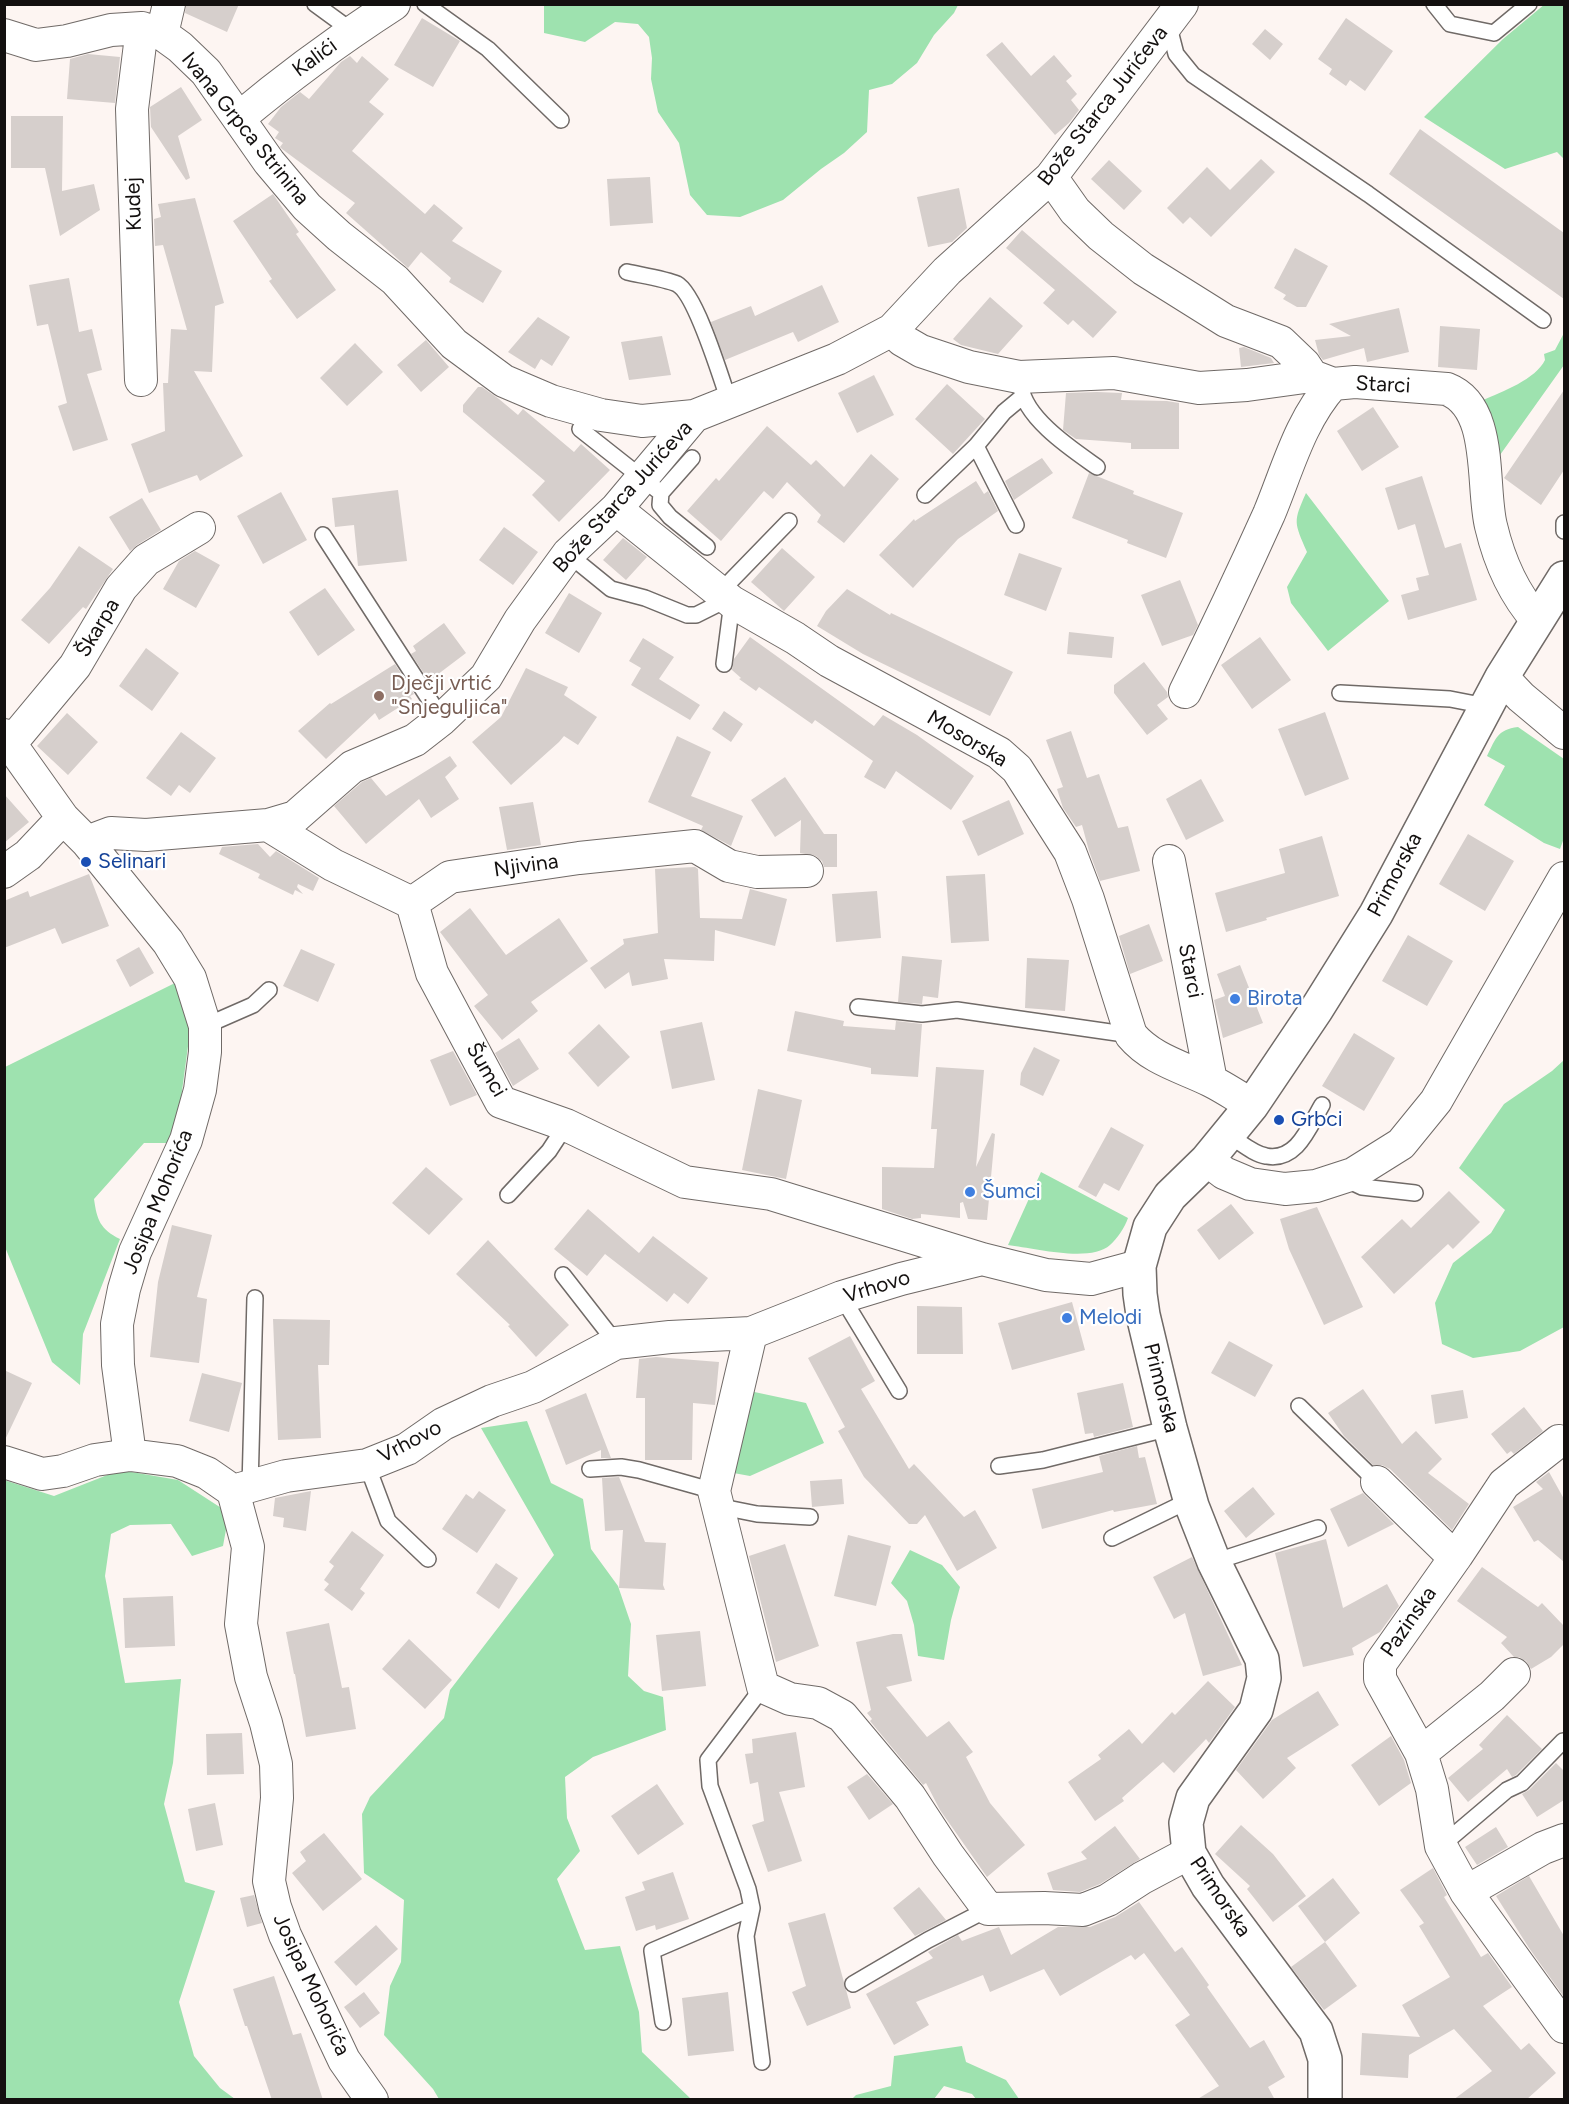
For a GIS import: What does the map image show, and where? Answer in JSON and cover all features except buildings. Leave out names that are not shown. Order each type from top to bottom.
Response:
[{"type":"street","name":"Kalići","points":[[239,117],[290,75],[394,4]]},
{"type":"street","name":"Bože Starca Jurićeva","points":[[282,821],[352,766],[415,740],[442,719],[486,677],[520,620],[568,554],[616,508],[652,485],[694,417],[837,359],[892,330],[947,271],[1051,177],[1175,14]]},
{"type":"street","points":[[4,35],[36,45],[67,41],[157,22]]},
{"type":"street","name":"Ivana Grpca Strinina","points":[[157,22],[206,72],[269,162],[307,207],[339,236],[395,280],[453,345],[504,381],[551,401],[601,415],[642,421],[694,417]]},
{"type":"street","name":"Kudej","points":[[141,380],[132,109],[157,22]]},
{"type":"street","points":[[1051,177],[1075,211],[1126,256],[1226,321],[1281,342],[1323,380]]},
{"type":"street","points":[[892,330],[902,340],[921,351],[1021,387],[1114,373],[1199,388],[1323,380]]},
{"type":"street","name":"Starci","points":[[1185,692],[1241,577],[1304,427],[1321,397],[1323,380],[1447,389],[1462,398],[1476,420],[1482,443],[1487,505],[1499,554],[1525,607],[1537,620]]},
{"type":"street","name":"Mosorska","points":[[616,508],[727,598],[829,661],[999,753],[1017,769],[1070,852],[1088,899],[1131,1035]]},
{"type":"street","name":"Škarpa","points":[[7,739],[75,666],[121,588],[146,560],[199,528]]},
{"type":"street","name":"Primorska","points":[[1325,2100],[1325,2059],[1316,2031],[1208,1886],[1189,1853],[1186,1823],[1193,1798],[1256,1710],[1264,1678],[1262,1659],[1214,1562],[1190,1500],[1143,1315],[1139,1266],[1150,1227],[1170,1196],[1207,1160],[1252,1105],[1316,1011],[1376,914],[1502,677],[1564,578]]},
{"type":"street","points":[[1502,677],[1521,697],[1564,733]]},
{"type":"street","name":"Josipa Mohorića","points":[[7,739],[63,818],[87,842],[168,942],[190,978],[205,1026],[205,1052],[200,1090],[186,1140],[135,1252],[117,1324],[118,1365],[130,1455]]},
{"type":"street","points":[[4,873],[27,855],[63,818]]},
{"type":"street","points":[[87,842],[111,833],[146,835],[282,821],[333,865],[412,903]]},
{"type":"street","name":"Njivina","points":[[412,903],[450,877],[579,858],[695,846],[729,866],[757,872],[807,871]]},
{"type":"street","name":"Starci","points":[[1169,861],[1211,1081]]},
{"type":"street","points":[[1207,1160],[1224,1173],[1250,1184],[1285,1189],[1316,1186],[1353,1174],[1401,1144],[1436,1101],[1564,878]]},
{"type":"street","name":"Šumci","points":[[412,903],[432,973],[501,1102],[566,1125],[685,1182],[771,1194],[982,1259]]},
{"type":"street","points":[[1131,1035],[1138,1044],[1170,1064],[1211,1081],[1252,1105]]},
{"type":"street","name":"Vrhovo","points":[[241,1489],[286,1476],[367,1465],[407,1449],[443,1424],[492,1401],[533,1387],[616,1343],[751,1333],[842,1297],[901,1279],[982,1259],[1046,1275],[1091,1279],[1139,1266]]},
{"type":"street","points":[[751,1333],[716,1498],[763,1688],[790,1699],[818,1703],[842,1716],[910,1797],[988,1909],[1083,1910],[1108,1900],[1142,1878],[1189,1853]]},
{"type":"street","name":"Pazinska","points":[[1559,1441],[1504,1484],[1380,1664],[1380,1679],[1421,1753],[1432,1789],[1441,1846],[1466,1892],[1564,2026]]},
{"type":"street","points":[[4,1462],[42,1474],[63,1471],[94,1460],[130,1455],[177,1461],[241,1489]]},
{"type":"street","points":[[1377,1482],[1455,1558]]},
{"type":"street","name":"Josipa Mohorića","points":[[241,1489],[248,1547],[241,1624],[251,1677],[276,1764],[277,1798],[269,1881],[285,1935],[344,2060],[372,2100]]},
{"type":"street","points":[[1421,1753],[1514,1674]]},
{"type":"street","points":[[1466,1892],[1543,1848],[1564,1840]]},
{"type":"lane","points":[[315,4],[352,31]]},
{"type":"lane","points":[[425,4],[488,49],[561,120]]},
{"type":"lane","points":[[1434,4],[1450,24],[1494,33],[1529,4]]},
{"type":"lane","points":[[1175,14],[1176,54],[1193,75],[1368,194],[1543,320]]},
{"type":"lane","points":[[627,272],[678,284],[689,299],[708,340],[729,401]]},
{"type":"lane","points":[[925,495],[976,446],[1021,387],[1040,420],[1065,444],[1097,467]]},
{"type":"lane","points":[[580,429],[652,485],[660,505],[670,517],[707,547]]},
{"type":"lane","points":[[976,446],[1016,525]]},
{"type":"lane","points":[[652,485],[692,458]]},
{"type":"lane","points":[[568,554],[611,589],[645,598],[687,615],[696,615],[727,598],[789,521]]},
{"type":"lane","points":[[1564,523],[1564,531]]},
{"type":"lane","points":[[323,535],[442,719]]},
{"type":"lane","points":[[724,664],[727,598]]},
{"type":"lane","points":[[1340,693],[1450,699],[1486,706]]},
{"type":"lane","points":[[205,1026],[254,1005],[269,990]]},
{"type":"lane","points":[[858,1006],[922,1014],[957,1010],[1131,1035]]},
{"type":"lane","points":[[1228,1135],[1262,1155],[1276,1156],[1289,1153],[1298,1146],[1322,1105]]},
{"type":"lane","points":[[508,1195],[549,1151],[566,1125]]},
{"type":"lane","points":[[1342,1178],[1362,1187],[1415,1193]]},
{"type":"lane","points":[[562,1275],[616,1343]]},
{"type":"lane","points":[[842,1297],[899,1391]]},
{"type":"lane","points":[[241,1489],[255,1298]]},
{"type":"lane","points":[[1299,1406],[1377,1482]]},
{"type":"lane","points":[[999,1466],[1043,1460],[1170,1428]]},
{"type":"lane","name":"Vrhovo","points":[[367,1465],[388,1521],[429,1559]]},
{"type":"lane","points":[[590,1469],[621,1467],[639,1470],[758,1514],[810,1518]]},
{"type":"lane","points":[[1112,1538],[1190,1500]]},
{"type":"lane","points":[[1214,1562],[1318,1528]]},
{"type":"lane","points":[[762,2062],[746,1936],[752,1908],[748,1889],[710,1786],[708,1760],[763,1688]]},
{"type":"lane","points":[[1441,1846],[1507,1790],[1522,1783],[1563,1741]]},
{"type":"lane","points":[[663,2022],[652,1951],[752,1908]]},
{"type":"lane","points":[[853,1984],[928,1940],[988,1909]]},
{"type":"green space","points":[[544,4],[958,5],[954,13],[934,35],[917,63],[892,84],[869,90],[867,132],[844,153],[783,200],[740,217],[707,215],[690,195],[679,143],[658,112],[651,79],[652,58],[649,37],[638,24],[615,22],[585,42],[544,33]]},
{"type":"green space","points":[[1545,4],[1564,5],[1564,159],[1557,152],[1505,169],[1424,117],[1503,39]]},
{"type":"green space","points":[[1564,333],[1564,365],[1495,462],[1493,437],[1483,400],[1518,384],[1534,373],[1545,360],[1544,354],[1555,350]]},
{"type":"green space","points":[[1306,493],[1389,601],[1328,651],[1291,603],[1287,587],[1307,552],[1297,522]]},
{"type":"green space","points":[[1518,727],[1564,759],[1564,838],[1560,849],[1544,843],[1484,805],[1505,766],[1487,756],[1501,733]]},
{"type":"green space","points":[[177,982],[191,1024],[175,1143],[144,1143],[94,1199],[101,1223],[120,1239],[83,1334],[80,1385],[52,1362],[5,1247],[5,1067]]},
{"type":"green space","points":[[1564,1060],[1564,1327],[1520,1351],[1473,1358],[1442,1344],[1435,1303],[1453,1263],[1491,1233],[1505,1210],[1459,1168],[1504,1104]]},
{"type":"green space","points":[[1041,1172],[1128,1218],[1123,1229],[1110,1245],[1090,1253],[1076,1254],[1008,1245]]},
{"type":"green space","points":[[745,1390],[806,1403],[824,1443],[750,1476],[728,1472]]},
{"type":"green space","points":[[527,1421],[551,1483],[583,1499],[591,1549],[618,1586],[631,1624],[628,1676],[644,1691],[663,1697],[666,1730],[593,1757],[565,1777],[567,1818],[580,1851],[557,1879],[585,1950],[620,1946],[639,2012],[642,2052],[691,2099],[439,2099],[433,2089],[384,2035],[390,1986],[401,1962],[404,1900],[364,1873],[362,1814],[370,1797],[444,1718],[450,1690],[554,1555],[481,1428]]},
{"type":"green space","points":[[120,1470],[178,1480],[229,1513],[223,1546],[192,1556],[171,1524],[130,1525],[111,1534],[105,1576],[125,1683],[181,1679],[173,1763],[164,1804],[185,1882],[215,1891],[179,2002],[194,2056],[220,2088],[235,2099],[5,2099],[4,1480],[54,1496]]},
{"type":"green space","points":[[910,1550],[942,1565],[960,1587],[944,1660],[918,1656],[914,1625],[907,1601],[891,1583]]},
{"type":"green space","points":[[962,2046],[966,2062],[1006,2080],[1019,2099],[976,2099],[972,2094],[944,2086],[934,2099],[852,2099],[856,2095],[891,2086],[894,2056]]},
{"type":"place","name":"Dječji vrtić \"Snjeguljica\"","points":[[379,696]]},
{"type":"place","name":"Selinari","points":[[86,862]]},
{"type":"place","name":"Birota","points":[[1235,999]]},
{"type":"place","name":"Grbci","points":[[1279,1120]]},
{"type":"place","name":"Šumci","points":[[970,1192]]},
{"type":"place","name":"Melodi","points":[[1067,1318]]}]
